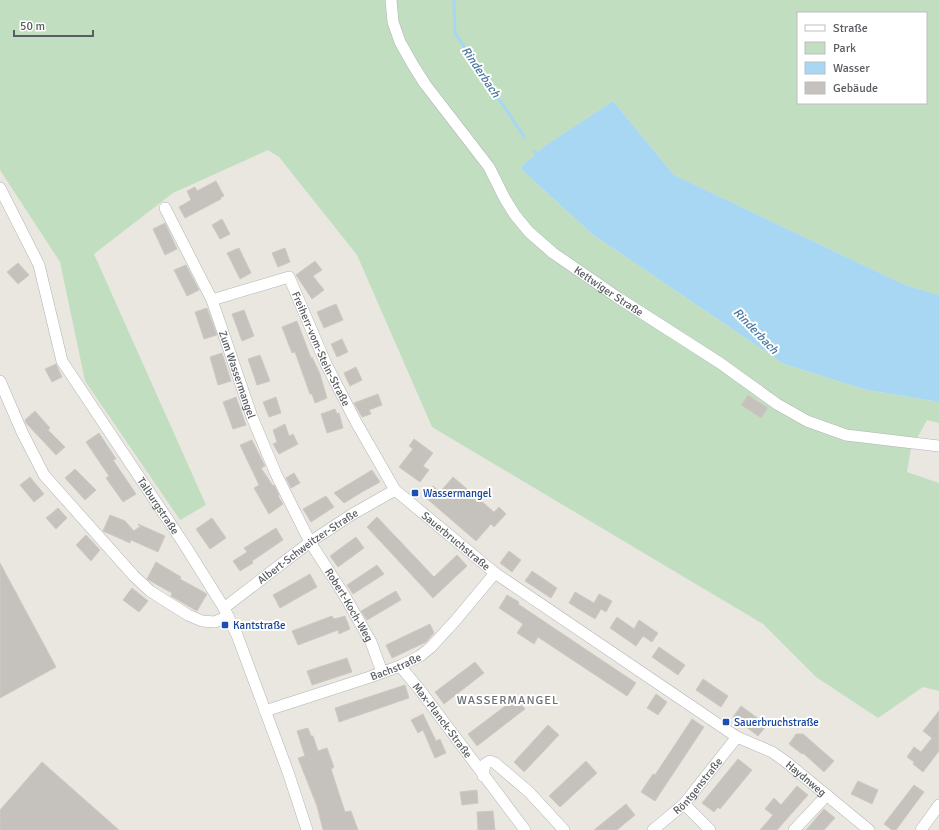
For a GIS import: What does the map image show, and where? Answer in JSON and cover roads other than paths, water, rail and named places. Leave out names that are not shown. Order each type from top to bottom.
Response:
[{"type":"street","name":"Kettwiger Straße","points":[[391,0],[393,22],[400,42],[425,84],[489,167],[515,215],[529,232],[553,253],[610,293],[720,363],[777,404],[807,421],[846,435],[939,446]]},
{"type":"street","name":"Talburgstraße","points":[[0,188],[39,265],[62,362],[182,541],[226,612],[237,635],[307,830]]},
{"type":"street","name":"Zum Wassermangel","points":[[165,208],[212,300],[252,417],[276,474],[310,542]]},
{"type":"street","name":"Freiherr-vom-Stein-Straße","points":[[212,300],[289,277],[326,364],[356,422],[395,490]]},
{"type":"street","points":[[0,381],[22,432],[44,474],[134,576],[150,592],[188,615],[202,621],[215,622],[226,612]]},
{"type":"street","name":"Albert-Schweitzer-Straße","points":[[226,612],[310,542],[351,515],[395,490]]},
{"type":"street","name":"Sauerbruchstraße","points":[[395,490],[495,573],[737,737]]},
{"type":"street","name":"Robert-Koch-Weg","points":[[310,542],[371,642],[382,672]]},
{"type":"street","name":"Bachstraße","points":[[265,711],[400,666],[420,656],[431,647],[495,573]]},
{"type":"street","name":"Max-Planck-Straße","points":[[400,666],[420,690],[525,830]]},
{"type":"street","name":"Haydnweg","points":[[737,737],[772,752],[785,761],[869,830]]},
{"type":"street","name":"Röntgenstraße","points":[[653,830],[684,804],[737,737]]},
{"type":"street","name":"Max-Planck-Straße","points":[[483,776],[484,764],[490,761],[495,763],[529,792],[564,830]]},
{"type":"street","points":[[794,830],[827,795]]},
{"type":"street","points":[[684,804],[710,830]]},
{"type":"street","points":[[921,830],[939,805]]},
{"type":"water","points":[[613,101],[674,175],[905,285],[939,295],[939,402],[867,390],[784,364],[592,234],[520,168],[546,145]]},
{"type":"waterway","name":"Rinderbach","points":[[454,0],[455,33],[525,138]]},
{"type":"waterway","name":"Rinderbach","points":[[534,151],[539,157]]},
{"type":"place","name":"Wassermangel","points":[[415,493]]},
{"type":"place","name":"Kantstraße","points":[[225,625]]},
{"type":"place","name":"Sauerbruchstraße","points":[[726,722]]},
{"type":"district","name":"WASSERMANGEL","points":[[508,700]]}]
